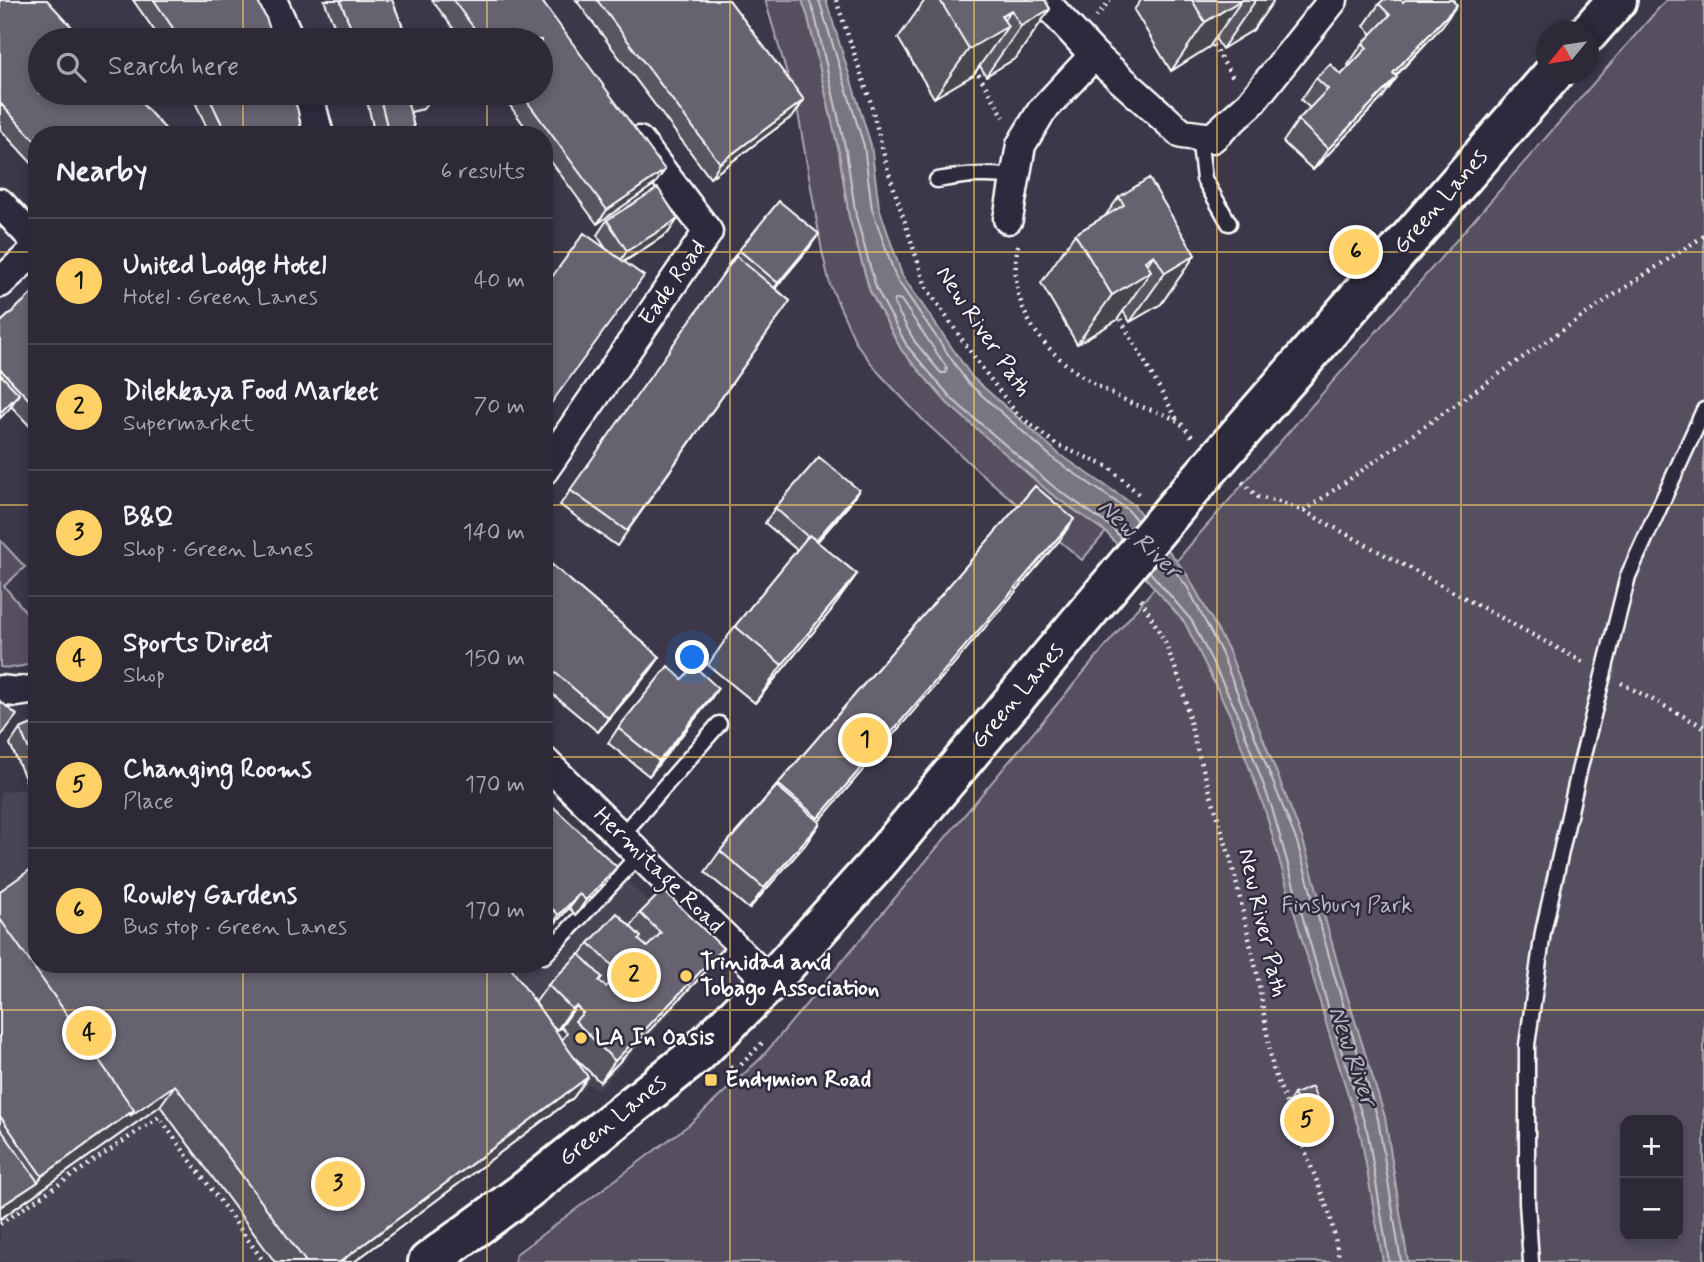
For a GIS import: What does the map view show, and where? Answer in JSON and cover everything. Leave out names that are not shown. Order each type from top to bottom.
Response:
[{"type":"main road","points":[[1599,21],[1617,0]]},
{"type":"main road","name":"Green Lanes","points":[[428,1262],[525,1192],[696,1055],[770,982],[1133,581],[1163,501],[1544,84]]},
{"type":"street","points":[[272,0],[285,28]]},
{"type":"street","points":[[1043,0],[1094,55],[1182,134],[1212,138],[1250,104],[1333,0]]},
{"type":"street","points":[[1008,219],[1021,145],[1041,112],[1094,55]]},
{"type":"street","points":[[311,105],[316,126]]},
{"type":"street","name":"Eade Road","points":[[553,457],[708,232],[624,121]]},
{"type":"street","points":[[0,203],[28,235]]},
{"type":"street","points":[[0,283],[28,254]]},
{"type":"street","points":[[0,690],[28,690]]},
{"type":"street","name":"Hermitage Road","points":[[553,770],[770,982]]},
{"type":"lane","points":[[1199,136],[1204,179],[1229,223]]},
{"type":"lane","points":[[937,180],[973,174],[1015,177]]},
{"type":"lane","points":[[1531,1262],[1527,1202],[1527,1045],[1543,932],[1579,771],[1628,576],[1704,411]]},
{"type":"lane","points":[[553,945],[631,845],[719,724]]},
{"type":"path","name":"New River Path","points":[[836,0],[870,100],[887,167],[926,287],[1017,414],[1057,445],[1109,467],[1163,501]]},
{"type":"path","points":[[1207,35],[1250,104]]},
{"type":"path","points":[[972,62],[1021,145]]},
{"type":"path","points":[[1008,219],[1022,222],[1015,258],[1016,291],[1029,321],[1051,350],[1080,376],[1129,402],[1179,422]]},
{"type":"path","points":[[1304,512],[1704,236]]},
{"type":"path","points":[[1114,307],[1179,422],[1196,441]]},
{"type":"path","points":[[1239,480],[1258,496],[1304,512],[1704,727]]},
{"type":"path","name":"New River Path","points":[[1133,581],[1164,640],[1181,683],[1194,739],[1232,864],[1257,973],[1273,1069],[1330,1215],[1340,1262]]},
{"type":"path","points":[[736,1070],[746,1060]]},
{"type":"path","points":[[0,1224],[159,1116],[264,1262]]},
{"type":"shaded area","points":[[28,789],[28,973],[553,973],[553,938],[617,871],[715,966],[599,1089],[589,1084],[354,1262],[0,1262],[0,792]]},
{"type":"green space","points":[[765,0],[802,0],[839,152],[849,217],[870,291],[902,351],[1050,493],[1106,532],[1082,560],[925,422],[878,372],[856,343],[830,285],[797,107]]},
{"type":"green space","name":"Finsbury Park","points":[[1666,0],[1704,0],[1704,1262],[514,1262],[516,1254],[690,1124],[762,1057],[1196,538],[1593,84],[1599,84],[1599,77]]},
{"type":"green space","points":[[0,540],[25,567],[4,586],[28,614],[28,664],[0,667]]},
{"type":"water","name":"New River","points":[[802,0],[826,0],[871,145],[879,207],[902,275],[972,377],[1059,454],[1134,505],[1188,576],[1228,649],[1303,840],[1385,1117],[1408,1262],[1383,1262],[1361,1136],[1265,810],[1230,715],[1185,623],[1106,532],[1050,493],[947,403],[902,351],[870,291],[849,217],[839,152]]},
{"type":"building","points":[[0,0],[47,0],[73,28],[28,28],[28,105],[143,105],[163,126],[28,126],[28,133],[0,103]]},
{"type":"building","points":[[154,0],[257,0],[270,28],[173,28]]},
{"type":"building","points":[[340,0],[392,0],[403,28],[351,28]]},
{"type":"building","points":[[453,0],[541,0],[665,170],[607,210],[553,137],[553,126],[545,126],[530,105],[553,105],[553,28],[474,28]]},
{"type":"building","points":[[597,0],[729,0],[804,100],[720,163]]},
{"type":"building","points":[[940,0],[1045,0],[1050,9],[1021,26],[1011,10],[1001,16],[1008,26],[969,49]]},
{"type":"building","points":[[1192,0],[1241,0],[1205,22]]},
{"type":"building","points":[[1383,0],[1455,0],[1453,1],[1457,5],[1393,73],[1397,77],[1328,149],[1298,120],[1328,89],[1316,78],[1330,64],[1341,75],[1367,48],[1363,43],[1390,15],[1379,4]]},
{"type":"building","points":[[213,105],[296,105],[300,126],[223,126]]},
{"type":"building","points":[[382,105],[408,105],[414,126],[387,126]]},
{"type":"building","points":[[1149,178],[1195,255],[1165,273],[1154,255],[1145,261],[1151,271],[1112,295],[1075,234],[1124,205],[1119,197]]},
{"type":"building","points":[[658,188],[678,219],[627,251],[607,220]]},
{"type":"building","points":[[779,201],[819,234],[778,283],[739,250]]},
{"type":"building","points":[[584,233],[644,276],[553,401],[553,276]]},
{"type":"building","points":[[736,256],[790,301],[627,531],[570,490]]},
{"type":"building","points":[[28,297],[28,399],[0,369],[0,323]]},
{"type":"building","points":[[0,374],[19,394],[0,413]]},
{"type":"building","points":[[819,457],[859,490],[816,540],[809,535],[808,537],[775,508]]},
{"type":"building","points":[[1035,486],[1074,519],[818,818],[778,784]]},
{"type":"building","points":[[809,535],[857,574],[782,665],[735,626]]},
{"type":"building","points":[[553,566],[660,657],[608,718],[553,671]]},
{"type":"building","points":[[668,666],[682,679],[694,666],[718,688],[659,761],[618,728]]},
{"type":"building","points":[[0,701],[17,715],[0,737]]},
{"type":"building","points":[[28,726],[28,747],[20,729]]},
{"type":"building","points":[[777,786],[820,823],[764,888],[720,851]]},
{"type":"building","points":[[553,807],[617,867],[586,900],[579,894],[559,915],[553,910]]},
{"type":"building","points":[[28,871],[28,959],[0,919],[0,891]]},
{"type":"building","points":[[663,890],[723,948],[615,1061],[575,1021],[583,1013],[576,1006],[572,1009],[548,985],[579,954],[602,977],[599,981],[606,987],[622,971],[589,943],[617,913],[641,937],[639,940],[647,947],[661,933],[640,913]]},
{"type":"building","points":[[0,919],[28,959],[28,973],[38,973],[134,1110],[42,1176],[0,1116]]},
{"type":"building","points":[[38,973],[514,973],[588,1077],[340,1262],[306,1262],[175,1085],[130,1116],[134,1110]]},
{"type":"building","points":[[1312,1087],[1329,1129],[1311,1136],[1294,1094]]},
{"type":"building","points":[[0,1128],[38,1182],[0,1207]]},
{"type":"place","name":"Rowley Gardens","points":[[1356,252]]},
{"type":"place","name":"United Lodge Hotel","points":[[865,740]]},
{"type":"place","name":"Dilekkaya Food Market","points":[[634,975]]},
{"type":"place","name":"Trinidad and Tobago Association","points":[[686,976]]},
{"type":"place","name":"Sports Direct","points":[[89,1033]]},
{"type":"place","name":"LA In Oasis","points":[[581,1038]]},
{"type":"place","name":"Endymion Road","points":[[711,1080]]},
{"type":"place","name":"Changing Rooms","points":[[1307,1120]]},
{"type":"place","name":"B&Q","points":[[338,1184]]}]
